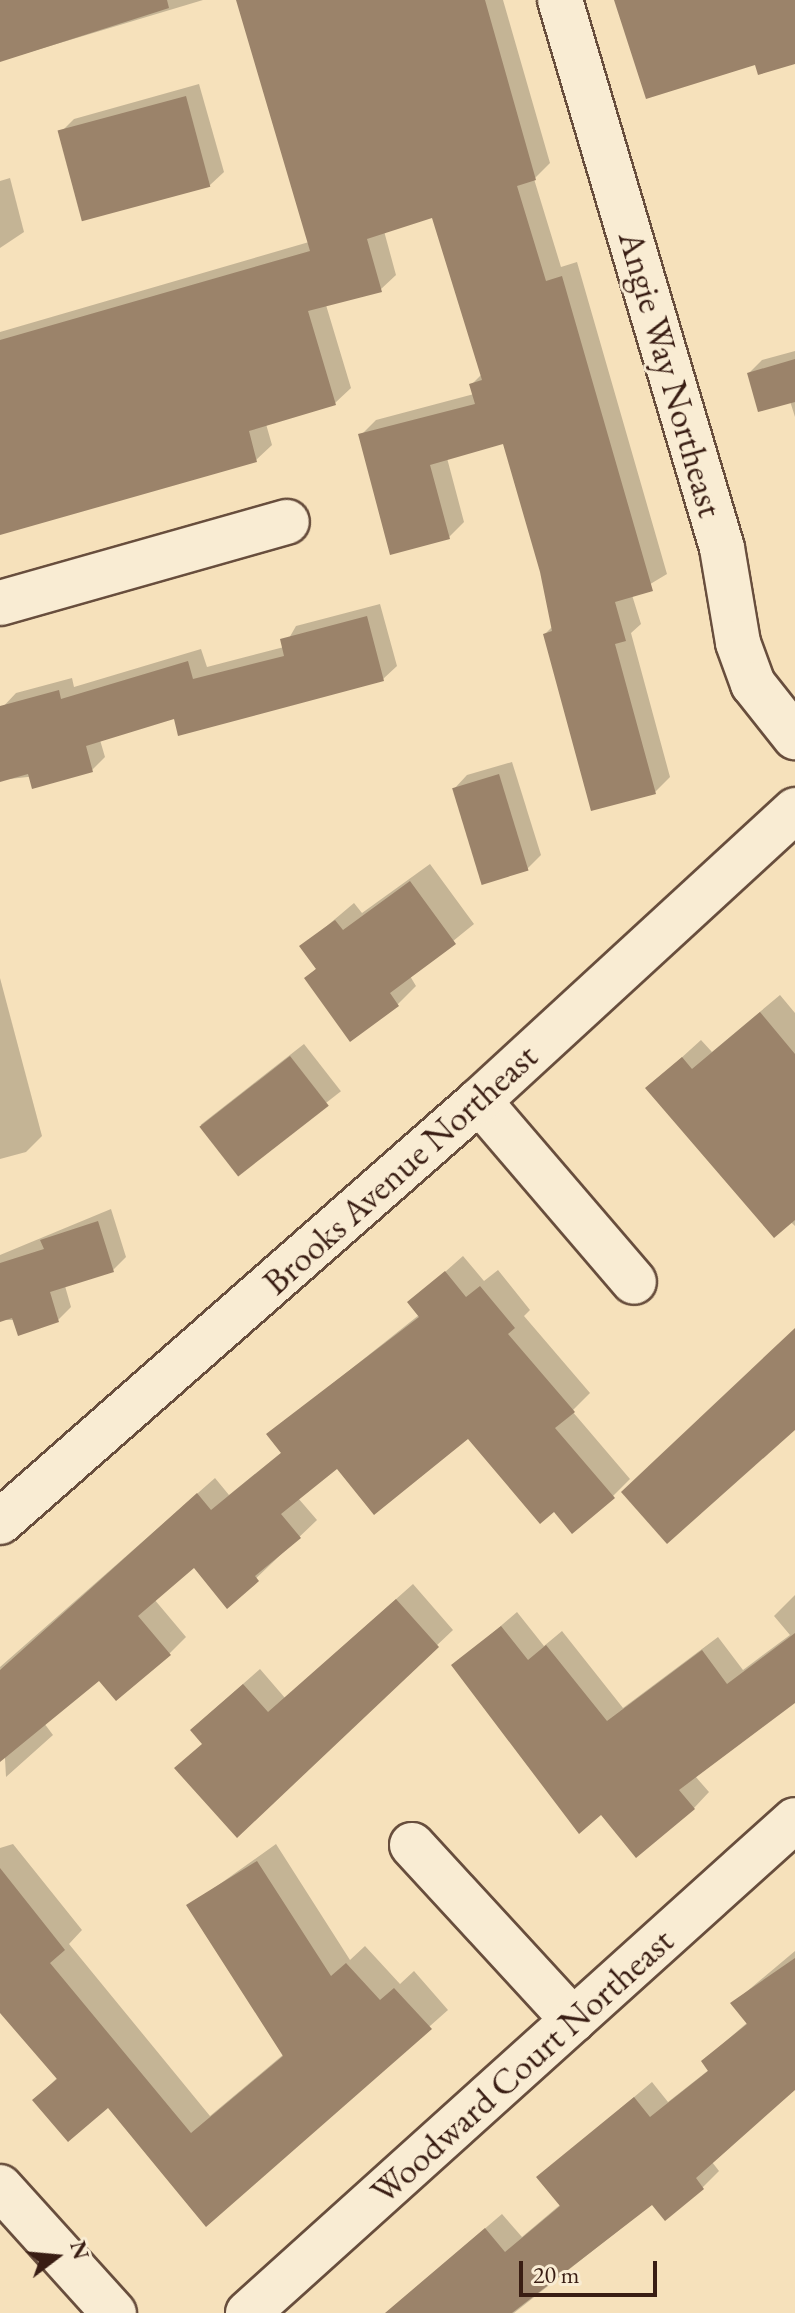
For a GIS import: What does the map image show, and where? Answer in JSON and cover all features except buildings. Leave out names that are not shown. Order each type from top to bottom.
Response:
[{"type":"street","name":"Angie Way Northeast","points":[[560,0],[722,548],[738,643],[753,684],[795,737]]},
{"type":"street","points":[[0,603],[287,522]]},
{"type":"street","name":"Brooks Avenue Northeast","points":[[0,1522],[479,1101],[795,810]]},
{"type":"street","points":[[479,1101],[634,1282]]},
{"type":"street","name":"Woodward Court Northeast","points":[[248,2313],[795,1820]]},
{"type":"street","points":[[412,1845],[573,2020]]},
{"type":"street","points":[[0,2187],[114,2313]]}]
